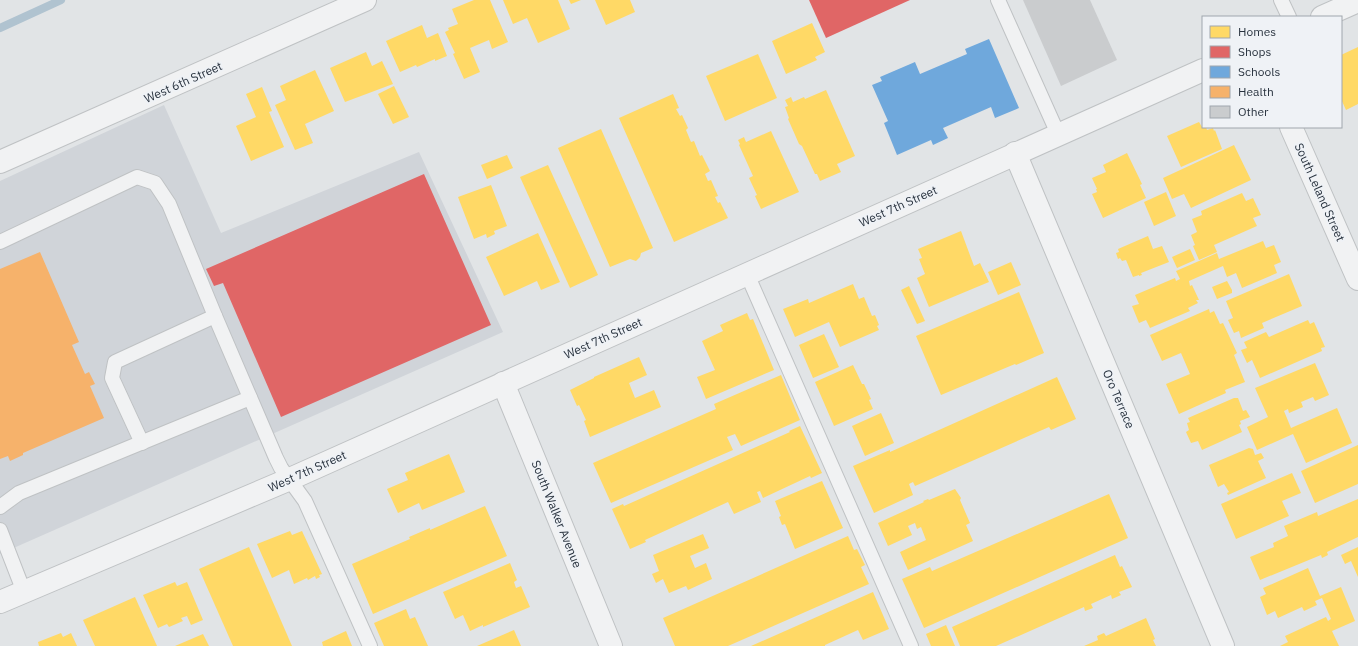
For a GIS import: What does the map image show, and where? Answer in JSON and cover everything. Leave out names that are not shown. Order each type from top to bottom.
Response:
[{"type":"street","name":"West 6th Street","points":[[0,162],[365,0]]},
{"type":"street","points":[[1324,16],[1358,1]]},
{"type":"street","name":"West 7th Street","points":[[0,602],[290,479],[1202,70]]},
{"type":"street","name":"South Leland Street","points":[[1291,128],[1358,279]]},
{"type":"street","name":"Oro Terrace","points":[[1015,153],[1223,646]]},
{"type":"street","name":"South Walker Avenue","points":[[503,383],[611,646]]},
{"type":"lane","points":[[998,0],[1058,134]]},
{"type":"lane","points":[[1281,0],[1289,16]]},
{"type":"lane","points":[[0,242],[137,177],[155,183],[170,204],[215,316],[276,458],[305,501],[370,646]]},
{"type":"lane","points":[[746,274],[911,646]]},
{"type":"lane","points":[[142,443],[112,378],[115,362],[215,316]]},
{"type":"lane","points":[[0,506],[19,494],[250,398]]},
{"type":"lane","points":[[0,530],[24,592]]},
{"type":"shaded area","points":[[164,105],[221,233],[419,152],[503,332],[0,554],[0,181]]},
{"type":"building: Homes","points":[[474,0],[490,0],[508,42],[492,49],[489,40],[470,48],[480,72],[464,79],[453,54],[455,53],[445,32],[449,30],[448,28],[458,24],[452,9]]},
{"type":"building: Homes","points":[[503,0],[558,0],[570,29],[538,43],[527,18],[513,24]]},
{"type":"building: Homes","points":[[569,0],[581,0],[571,4]]},
{"type":"building: Homes","points":[[595,0],[630,0],[635,12],[606,25]]},
{"type":"building: Homes","points":[[812,23],[825,52],[815,57],[817,60],[786,74],[772,41]]},
{"type":"building: Homes","points":[[422,25],[427,38],[438,33],[447,56],[435,61],[435,59],[417,67],[416,65],[400,72],[386,41]]},
{"type":"building: Homes","points":[[1358,47],[1358,104],[1346,110],[1342,101],[1342,55]]},
{"type":"building: Homes","points":[[366,52],[372,66],[382,61],[393,84],[345,102],[330,68]]},
{"type":"building: Homes","points":[[758,54],[777,98],[725,121],[706,76]]},
{"type":"building: Homes","points":[[315,70],[334,111],[305,124],[313,143],[295,150],[275,105],[286,100],[280,86]]},
{"type":"building: Homes","points":[[394,86],[409,117],[393,124],[378,94]]},
{"type":"building: Homes","points":[[262,87],[272,111],[269,112],[284,147],[251,161],[236,126],[256,117],[246,94]]},
{"type":"building: Homes","points":[[826,90],[855,156],[837,164],[841,172],[820,181],[817,174],[815,174],[802,146],[799,144],[788,119],[789,118],[785,107],[788,106],[785,100],[791,97],[793,102],[804,97],[805,99]]},
{"type":"building: Homes","points":[[673,94],[679,108],[676,109],[680,116],[682,115],[688,128],[686,130],[691,142],[694,141],[700,156],[702,155],[710,171],[705,174],[708,181],[711,180],[718,196],[715,197],[718,203],[720,202],[728,218],[674,242],[619,118]]},
{"type":"building: Homes","points":[[1199,122],[1202,128],[1206,128],[1207,130],[1213,128],[1214,131],[1215,130],[1222,149],[1181,167],[1167,136]]},
{"type":"building: Homes","points":[[601,129],[653,248],[641,253],[640,257],[636,261],[630,259],[610,267],[558,148]]},
{"type":"building: Homes","points":[[771,131],[799,192],[761,209],[755,196],[757,195],[749,178],[753,176],[738,140],[744,137],[746,142]]},
{"type":"building: Homes","points":[[1234,145],[1251,180],[1191,208],[1184,194],[1172,199],[1163,178]]},
{"type":"building: Homes","points":[[1127,153],[1142,184],[1140,185],[1146,198],[1103,218],[1092,194],[1097,192],[1097,189],[1092,178],[1106,172],[1103,165]]},
{"type":"building: Homes","points":[[507,155],[513,168],[487,179],[481,165]]},
{"type":"building: Homes","points":[[548,165],[598,275],[570,288],[520,177]]},
{"type":"building: Homes","points":[[491,185],[507,226],[494,231],[495,234],[487,238],[486,234],[474,239],[458,197]]},
{"type":"building: Homes","points":[[1166,192],[1176,216],[1154,226],[1144,202]]},
{"type":"building: Homes","points":[[1242,193],[1246,201],[1253,198],[1261,215],[1253,218],[1257,226],[1214,245],[1217,252],[1199,260],[1193,246],[1195,245],[1191,235],[1197,232],[1192,219],[1202,215],[1201,211]]},
{"type":"building: Homes","points":[[961,231],[974,266],[980,263],[989,282],[929,307],[917,278],[925,274],[919,259],[922,258],[918,249]]},
{"type":"building: Homes","points":[[538,233],[560,282],[541,290],[537,281],[504,296],[486,257]]},
{"type":"building: Homes","points":[[1148,236],[1153,249],[1162,246],[1169,262],[1141,273],[1142,275],[1133,277],[1126,260],[1122,261],[1120,258],[1118,259],[1116,253],[1119,252],[1118,249]]},
{"type":"building: Homes","points":[[1263,241],[1266,248],[1274,245],[1281,262],[1274,265],[1277,273],[1242,288],[1236,273],[1227,277],[1223,266],[1189,281],[1190,286],[1192,285],[1199,300],[1196,300],[1198,303],[1188,308],[1190,311],[1150,328],[1146,320],[1139,323],[1132,306],[1139,304],[1135,295],[1175,278],[1176,281],[1180,279],[1176,271],[1217,253],[1219,259]]},
{"type":"building: Homes","points":[[1190,249],[1195,260],[1177,268],[1172,257]]},
{"type":"building: Homes","points":[[1011,262],[1021,285],[998,295],[988,272]]},
{"type":"building: Homes","points":[[1289,274],[1302,306],[1262,323],[1264,328],[1241,338],[1239,331],[1234,333],[1228,320],[1233,318],[1226,301]]},
{"type":"building: Homes","points":[[1227,281],[1232,293],[1217,299],[1212,287]]},
{"type":"building: Homes","points":[[853,284],[859,299],[864,297],[872,316],[875,315],[879,325],[877,326],[879,330],[840,347],[829,322],[795,337],[783,309],[808,299],[809,303]]},
{"type":"building: Homes","points":[[909,286],[925,321],[917,324],[901,290]]},
{"type":"building: Homes","points":[[1019,292],[1044,353],[941,395],[916,336]]},
{"type":"building: Homes","points":[[1209,309],[1210,313],[1214,311],[1220,324],[1223,323],[1237,353],[1234,355],[1245,382],[1225,390],[1226,393],[1179,414],[1166,384],[1190,374],[1181,353],[1162,361],[1150,335]]},
{"type":"building: Homes","points":[[747,313],[750,320],[753,319],[774,370],[706,399],[697,377],[715,370],[702,341],[723,331],[720,325]]},
{"type":"building: Homes","points":[[1308,320],[1310,324],[1314,322],[1325,347],[1321,348],[1322,351],[1260,378],[1252,360],[1247,363],[1241,350],[1247,348],[1244,342],[1266,332],[1269,337]]},
{"type":"building: Homes","points":[[824,334],[839,367],[813,378],[799,345]]},
{"type":"building: Homes","points":[[639,357],[647,375],[629,383],[635,398],[654,390],[661,407],[590,437],[584,421],[586,420],[579,405],[577,406],[570,390],[594,377]]},
{"type":"building: Homes","points":[[1315,363],[1329,395],[1315,401],[1313,397],[1301,402],[1303,407],[1289,413],[1288,409],[1284,411],[1291,428],[1337,408],[1352,443],[1306,463],[1293,434],[1257,450],[1247,427],[1268,417],[1255,388]]},
{"type":"building: Homes","points":[[853,365],[871,399],[869,400],[873,409],[834,426],[815,382]]},
{"type":"building: Homes","points":[[781,375],[800,420],[741,446],[735,434],[727,437],[733,450],[611,503],[593,463],[716,409],[714,404]]},
{"type":"building: Homes","points":[[1057,377],[1076,419],[1051,430],[1049,427],[915,486],[913,482],[909,484],[913,495],[874,513],[853,466],[890,450],[890,452]]},
{"type":"building: Homes","points":[[1234,398],[1238,398],[1243,411],[1246,410],[1250,417],[1240,421],[1241,424],[1239,425],[1242,432],[1202,450],[1198,441],[1191,443],[1186,432],[1189,430],[1187,423],[1190,422],[1188,418]]},
{"type":"building: Homes","points":[[881,413],[894,443],[865,456],[852,426]]},
{"type":"building: Homes","points":[[800,426],[822,473],[811,478],[810,476],[763,498],[760,491],[757,492],[761,502],[734,514],[728,502],[645,540],[646,542],[630,549],[612,509],[623,504],[624,506],[790,432],[789,431]]},
{"type":"building: Homes","points":[[1358,445],[1358,484],[1315,503],[1301,471]]},
{"type":"building: Homes","points":[[1249,448],[1253,449],[1255,455],[1261,453],[1264,458],[1258,461],[1266,478],[1228,495],[1227,493],[1229,492],[1224,484],[1218,487],[1209,465]]},
{"type":"building: Homes","points":[[449,454],[465,492],[422,510],[419,503],[398,513],[387,489],[408,480],[405,473]]},
{"type":"building: Homes","points":[[1292,473],[1301,493],[1282,501],[1289,516],[1236,539],[1221,504]]},
{"type":"building: Homes","points":[[822,481],[843,528],[795,549],[785,524],[782,525],[779,517],[781,516],[775,501]]},
{"type":"building: Homes","points":[[955,489],[961,498],[960,500],[970,523],[966,525],[973,541],[908,570],[900,552],[926,540],[921,527],[917,529],[915,523],[908,526],[912,535],[888,546],[878,523],[924,502],[923,501]]},
{"type":"building: Homes","points":[[1109,494],[1128,538],[924,628],[902,579],[930,567],[932,571]]},
{"type":"building: Homes","points":[[1358,499],[1358,537],[1327,552],[1328,555],[1322,558],[1321,555],[1260,580],[1250,557],[1274,547],[1273,543],[1288,536],[1284,526],[1317,512],[1318,516]]},
{"type":"building: Homes","points":[[485,506],[507,556],[373,614],[352,564],[410,539],[409,537],[430,528],[430,530]]},
{"type":"building: Homes","points":[[290,531],[292,535],[302,531],[322,574],[319,575],[320,577],[316,579],[315,576],[308,580],[307,578],[294,584],[289,570],[272,578],[257,544]]},
{"type":"building: Homes","points":[[703,534],[709,548],[690,556],[695,568],[706,563],[712,579],[688,590],[686,586],[669,593],[663,579],[656,583],[652,574],[659,571],[653,555]]},
{"type":"building: Homes","points":[[848,536],[854,550],[857,549],[865,565],[861,567],[869,584],[728,646],[675,646],[663,618]]},
{"type":"building: Homes","points":[[249,547],[292,646],[233,646],[199,569]]},
{"type":"building: Homes","points":[[1358,547],[1358,577],[1351,561],[1345,564],[1341,555]]},
{"type":"building: Homes","points":[[1115,555],[1120,567],[1122,566],[1132,587],[1119,592],[1121,595],[1112,599],[1111,595],[1091,604],[1093,608],[1085,611],[1084,607],[996,646],[960,646],[952,627]]},
{"type":"building: Homes","points":[[510,563],[517,580],[514,582],[516,588],[521,586],[530,607],[470,631],[463,615],[455,619],[443,592]]},
{"type":"building: Homes","points":[[1308,568],[1320,596],[1341,587],[1355,621],[1332,631],[1339,646],[1280,646],[1288,642],[1285,636],[1326,617],[1328,621],[1331,619],[1322,598],[1315,601],[1317,605],[1304,611],[1302,607],[1278,618],[1275,611],[1267,615],[1260,597],[1266,594],[1263,588]]},
{"type":"building: Homes","points":[[175,582],[177,586],[187,582],[203,620],[191,625],[187,616],[181,618],[183,621],[169,627],[167,624],[158,628],[143,595]]},
{"type":"building: Homes","points":[[873,592],[889,629],[863,640],[858,630],[825,646],[751,646]]},
{"type":"building: Homes","points":[[135,597],[157,646],[95,646],[83,620]]},
{"type":"building: Homes","points":[[406,609],[410,619],[415,617],[428,646],[384,646],[374,623]]},
{"type":"building: Homes","points":[[1146,618],[1155,639],[1153,640],[1156,646],[1084,646],[1098,640],[1097,636],[1104,633],[1106,636]]},
{"type":"building: Homes","points":[[946,625],[955,646],[931,646],[926,634]]},
{"type":"building: Homes","points":[[514,630],[521,646],[477,646]]},
{"type":"building: Homes","points":[[346,631],[352,646],[323,646],[322,642]]},
{"type":"building: Homes","points":[[61,633],[63,637],[71,633],[77,646],[39,646],[38,642]]},
{"type":"building: Homes","points":[[203,634],[209,646],[175,646]]},
{"type":"building: Shops","points":[[809,0],[910,0],[826,38]]},
{"type":"building: Shops","points":[[424,174],[491,325],[281,417],[223,283],[214,286],[206,269]]},
{"type":"building: Schools","points":[[989,39],[1019,108],[995,118],[991,107],[943,128],[948,138],[933,145],[931,140],[897,155],[884,123],[888,121],[872,85],[882,81],[880,77],[915,62],[920,74],[967,54],[965,49]]},
{"type":"building: Health","points":[[40,252],[79,342],[72,345],[85,374],[89,372],[95,384],[90,386],[104,418],[23,453],[23,455],[10,461],[8,456],[0,459],[0,269]]},
{"type":"building: Other","points":[[1023,0],[1090,0],[1117,60],[1061,86]]},
{"type":"waterway","points":[[0,28],[61,0]]}]
